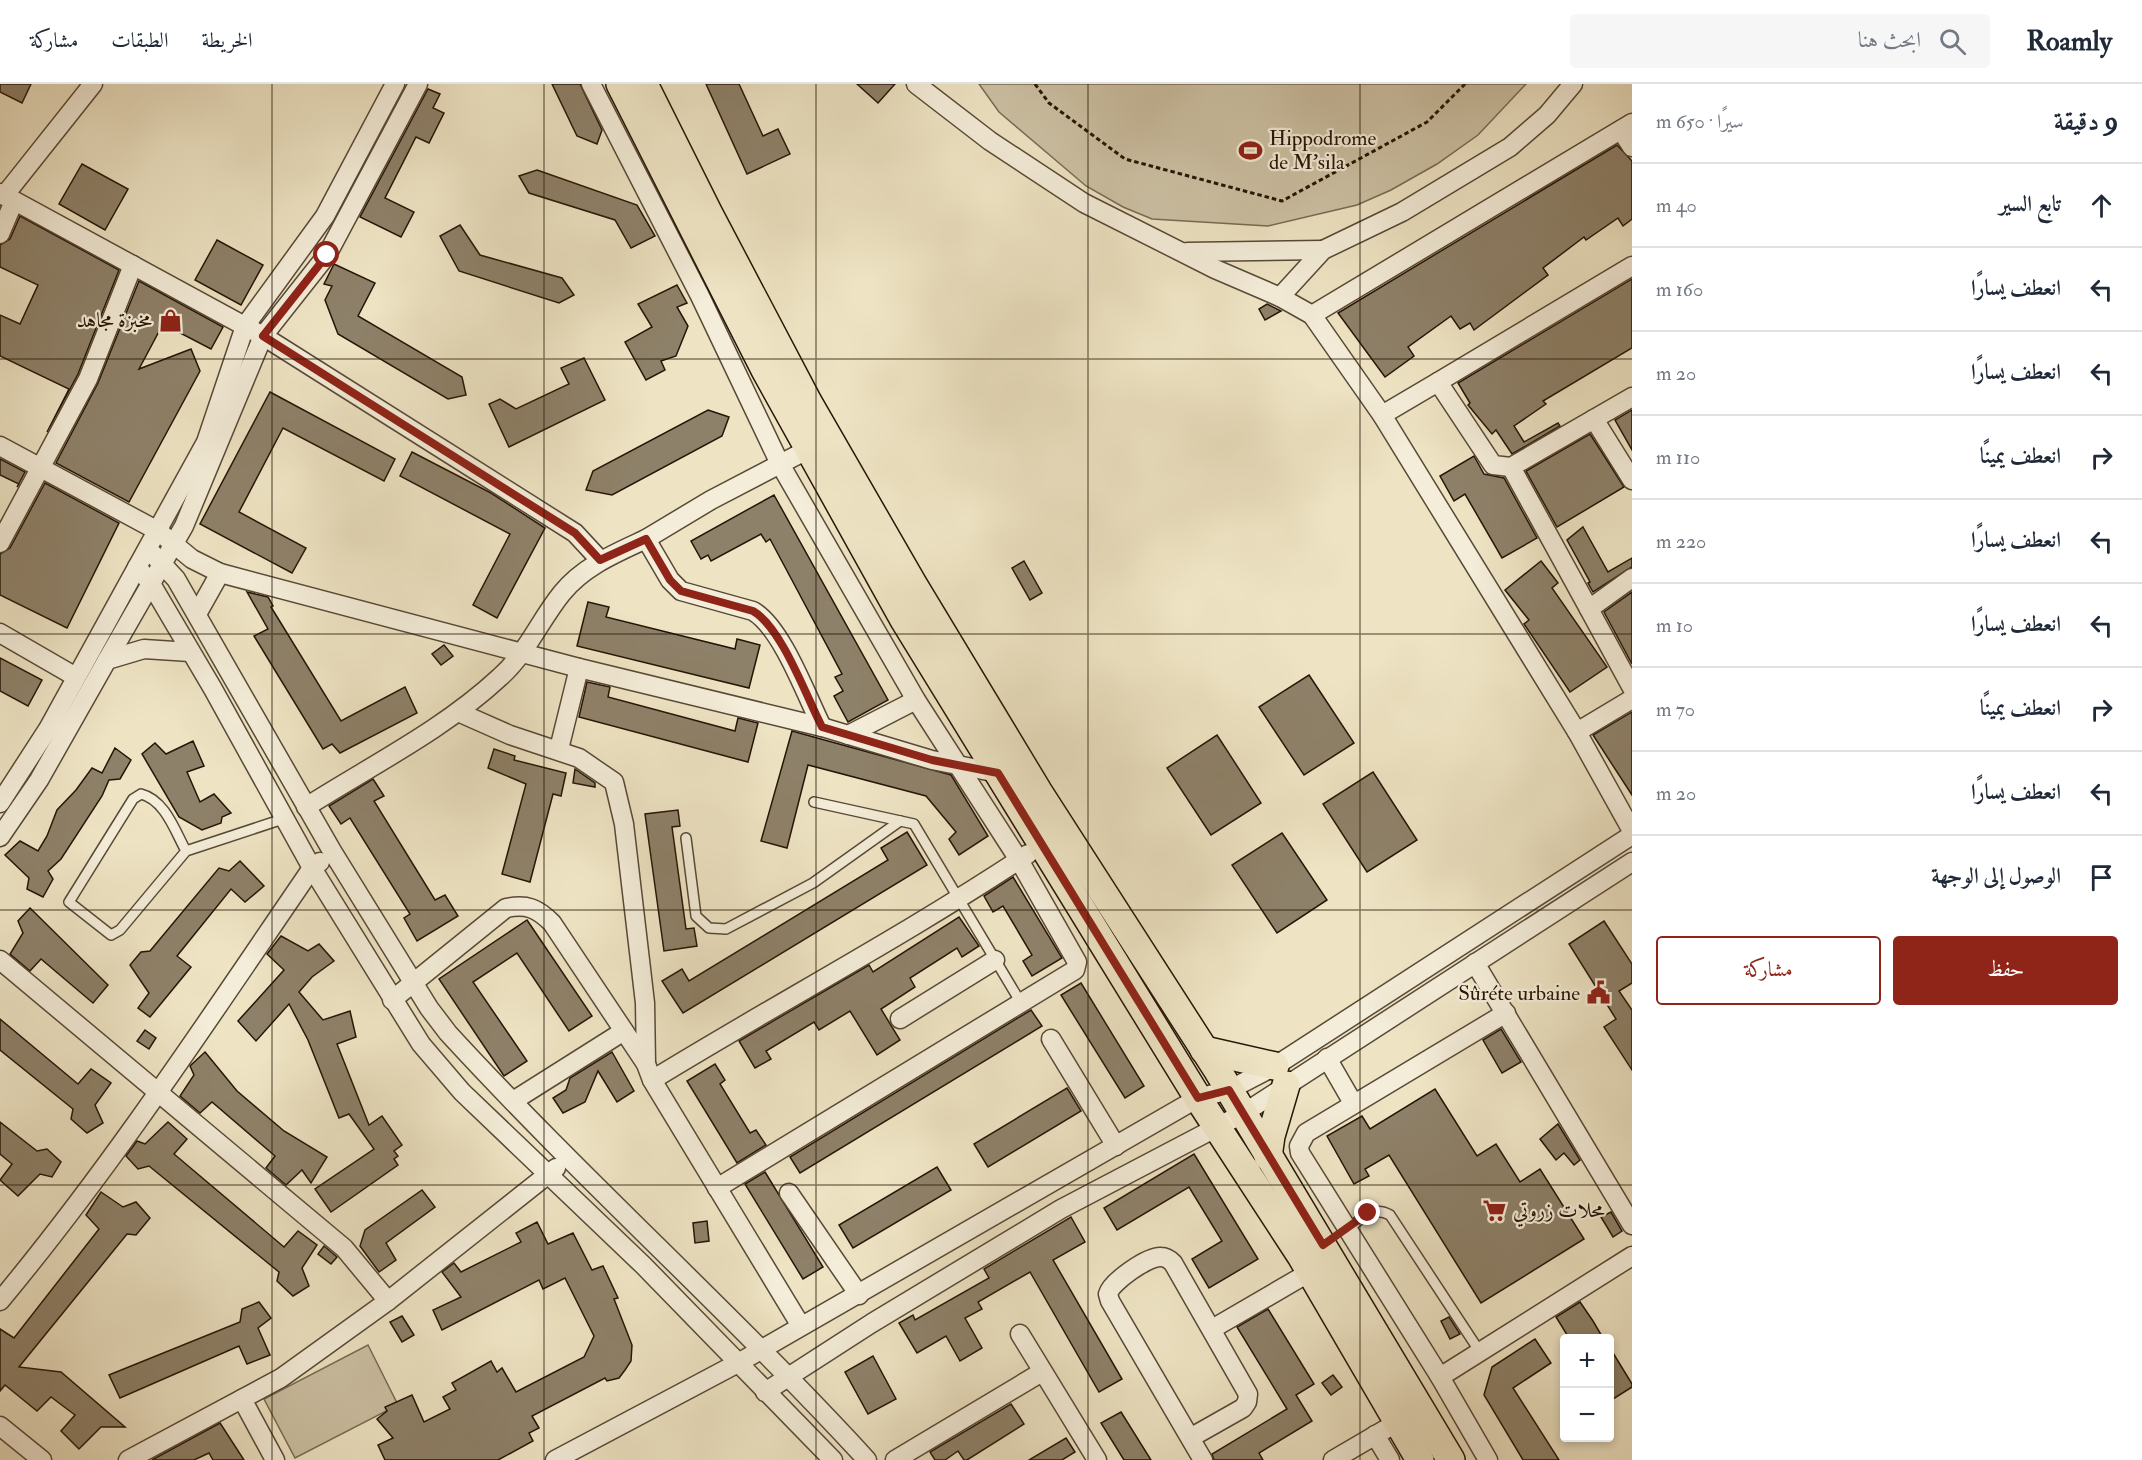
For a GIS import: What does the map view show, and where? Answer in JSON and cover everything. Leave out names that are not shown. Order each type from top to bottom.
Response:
[{"type":"main road","points":[[620,84],[765,370],[904,620],[1198,1098],[1451,1460]]},
{"type":"main road","points":[[644,84],[808,402],[913,585],[1038,791],[1244,1113],[1269,1157],[1387,1429],[1420,1460]]},
{"type":"main road","points":[[1204,1050],[1280,1075],[1269,1157]]},
{"type":"street","points":[[0,234],[6,197],[93,84]]},
{"type":"street","points":[[0,837],[39,780],[150,582],[158,531],[206,442],[245,326],[325,216],[395,84]]},
{"type":"street","points":[[0,803],[48,729],[137,567],[173,544],[184,526],[263,336],[327,255],[418,84]]},
{"type":"street","points":[[591,84],[700,296],[780,464],[916,700],[961,766],[1019,860],[1076,958],[1077,966],[1070,973],[717,1188]]},
{"type":"street","points":[[765,1392],[872,1323],[1061,1209],[1244,1113],[1280,1075],[1632,833],[1577,732],[1382,415],[1312,315],[1280,297],[1215,269],[1084,203],[990,141],[916,84]]},
{"type":"street","points":[[1280,297],[1323,250],[1402,212],[1510,147],[1546,115],[1573,84]]},
{"type":"street","points":[[1312,315],[1626,127],[1632,147]]},
{"type":"street","points":[[6,197],[263,336],[575,533],[600,560]]},
{"type":"street","points":[[1185,252],[1323,250]]},
{"type":"street","points":[[0,543],[88,379],[133,265]]},
{"type":"street","points":[[1382,415],[1632,266]]},
{"type":"street","points":[[1438,382],[1493,465],[1511,467],[1632,397]]},
{"type":"street","points":[[1594,419],[1632,480]]},
{"type":"street","points":[[0,446],[158,531],[192,559],[220,573],[522,654],[822,727],[932,760],[998,773]]},
{"type":"street","points":[[306,807],[425,735],[501,677],[522,654],[564,591],[600,560],[646,539],[711,500],[809,449]]},
{"type":"street","points":[[1511,467],[1632,688]]},
{"type":"street","points":[[646,539],[670,580],[681,591],[753,611],[763,617],[778,639],[822,727]]},
{"type":"street","points":[[155,555],[176,579],[332,851],[414,979],[429,1008],[448,1033],[513,1101],[790,1376],[867,1460]]},
{"type":"street","points":[[137,567],[150,582],[286,818],[312,868],[420,1044],[462,1092],[642,1265],[833,1460]]},
{"type":"street","points":[[197,614],[220,573]]},
{"type":"street","points":[[1588,609],[1632,578]]},
{"type":"street","points":[[0,633],[75,677]]},
{"type":"street","points":[[107,660],[144,649],[190,651]]},
{"type":"street","points":[[559,749],[579,668]]},
{"type":"street","points":[[1577,732],[1632,699]]},
{"type":"street","points":[[848,735],[916,700]]},
{"type":"street","points":[[458,712],[510,735],[559,749],[579,758],[614,782],[624,824],[645,1003],[649,1072]]},
{"type":"street","points":[[649,1072],[790,996],[959,899],[1043,844]]},
{"type":"street","points":[[0,1300],[63,1225],[157,1094],[312,868],[332,851]]},
{"type":"street","points":[[555,1460],[738,1363],[761,1348],[859,1295],[1198,1098],[1280,1075],[1327,1058],[1632,862]]},
{"type":"street","points":[[392,1000],[414,979],[506,908],[523,905],[538,909],[552,923],[624,1031],[801,1326]]},
{"type":"street","points":[[0,960],[157,1094],[344,1248],[388,1301]]},
{"type":"street","points":[[900,1019],[995,960]]},
{"type":"street","points":[[1475,963],[1632,1225]]},
{"type":"street","points":[[1488,1460],[1440,1377],[1300,1153],[1299,1146],[1306,1133],[1506,1013]]},
{"type":"street","points":[[513,1101],[624,1031]]},
{"type":"street","points":[[1051,1039],[1116,1146]]},
{"type":"street","points":[[1327,1058],[1353,1103]]},
{"type":"street","points":[[128,1460],[281,1378],[388,1301],[570,1158]]},
{"type":"street","points":[[789,1193],[859,1295]]},
{"type":"street","points":[[1212,1329],[1347,1230]]},
{"type":"street","points":[[1440,1377],[1632,1256]]},
{"type":"street","points":[[1190,1438],[1243,1408],[1248,1394],[1169,1259],[1154,1257],[1109,1286],[1110,1301],[1190,1438],[1203,1460]]},
{"type":"street","points":[[1020,1334],[1097,1460]]},
{"type":"street","points":[[895,1460],[1042,1372]]},
{"type":"street","points":[[242,1399],[275,1460]]},
{"type":"street","points":[[0,1426],[42,1460]]},
{"type":"street","points":[[1333,1460],[1387,1429],[1390,1460]]},
{"type":"lane","points":[[186,851],[166,815],[152,797],[141,794],[133,799],[69,902],[111,935],[120,930],[186,851],[286,818]]},
{"type":"lane","points":[[814,802],[914,824],[1021,1003]]},
{"type":"lane","points":[[686,838],[696,916],[709,928],[726,929],[813,883],[900,821]]},
{"type":"lane","points":[[1347,1230],[1368,1213],[1383,1211],[1390,1215],[1480,1352]]},
{"type":"path","points":[[1035,84],[1049,103],[1125,159],[1282,201],[1427,122],[1465,84]]},
{"type":"shaded area","name":"Hippodrome de M'sila","points":[[979,84],[1526,84],[1478,135],[1437,164],[1391,190],[1357,205],[1268,226],[1152,219],[1123,207],[1086,186],[999,112]]},
{"type":"shaded area","points":[[368,1345],[398,1405],[295,1458],[264,1399]]},
{"type":"building","points":[[0,84],[31,84],[22,103],[0,92]]},
{"type":"building","points":[[552,84],[580,84],[602,130],[597,144],[577,136]]},
{"type":"building","points":[[706,84],[739,84],[763,136],[778,129],[790,154],[747,174]]},
{"type":"building","points":[[857,84],[895,84],[878,103]]},
{"type":"building","points":[[428,89],[440,94],[433,108],[444,113],[429,143],[416,137],[385,198],[414,212],[401,237],[360,217]]},
{"type":"building","points":[[1617,145],[1632,161],[1632,219],[1623,226],[1618,218],[1586,240],[1584,237],[1543,268],[1548,275],[1474,330],[1470,323],[1460,329],[1451,316],[1408,347],[1414,356],[1385,377],[1338,313]]},
{"type":"building","points":[[82,164],[128,189],[105,230],[59,204]]},
{"type":"building","points":[[537,170],[637,205],[655,236],[631,248],[615,220],[529,193],[519,176]]},
{"type":"building","points":[[20,216],[119,270],[78,374],[47,432],[69,389],[0,356],[0,315],[20,324],[38,285],[0,267],[0,245],[10,239]]},
{"type":"building","points":[[460,225],[480,255],[562,278],[574,295],[559,303],[459,271],[440,236]]},
{"type":"building","points":[[217,240],[263,265],[241,305],[195,280]]},
{"type":"building","points":[[334,264],[375,283],[358,316],[462,377],[466,395],[448,399],[338,334],[325,300],[332,286],[324,284]]},
{"type":"building","points":[[1632,279],[1632,348],[1543,401],[1546,404],[1514,426],[1524,442],[1558,423],[1560,426],[1512,454],[1496,430],[1492,434],[1468,405],[1470,403],[1458,383]]},
{"type":"building","points":[[139,281],[223,327],[211,349],[163,324],[139,369],[191,349],[200,371],[129,502],[56,463],[98,383]]},
{"type":"building","points":[[677,285],[687,303],[677,307],[688,326],[676,356],[661,361],[665,370],[646,380],[625,342],[652,327],[638,304]]},
{"type":"building","points":[[1267,304],[1281,311],[1265,320],[1259,309]]},
{"type":"building","points":[[584,358],[605,400],[509,447],[489,404],[500,399],[516,409],[569,384],[561,368]]},
{"type":"building","points":[[270,392],[395,459],[384,481],[283,428],[239,512],[306,548],[292,573],[200,524]]},
{"type":"building","points":[[708,410],[729,417],[722,436],[612,495],[586,490],[593,471]]},
{"type":"building","points":[[1632,410],[1632,450],[1615,420]]},
{"type":"building","points":[[1590,434],[1624,487],[1557,527],[1526,471]]},
{"type":"building","points":[[412,452],[491,493],[545,528],[497,618],[473,605],[510,534],[400,476]]},
{"type":"building","points":[[1474,456],[1484,474],[1504,478],[1537,538],[1502,558],[1465,494],[1454,501],[1440,476]]},
{"type":"building","points":[[0,459],[25,472],[19,484],[0,475]]},
{"type":"building","points":[[45,483],[119,523],[67,628],[0,595],[0,554],[10,548]]},
{"type":"building","points":[[774,495],[888,700],[848,722],[834,696],[843,691],[835,677],[842,674],[770,539],[766,542],[761,534],[711,561],[708,555],[701,559],[691,541]]},
{"type":"building","points":[[1583,527],[1608,572],[1632,558],[1632,567],[1593,592],[1567,540]]},
{"type":"building","points":[[1024,561],[1042,593],[1030,600],[1012,568]]},
{"type":"building","points":[[1541,561],[1558,583],[1552,588],[1607,667],[1570,692],[1524,624],[1529,620],[1505,590]]},
{"type":"building","points":[[247,592],[268,597],[273,606],[271,607],[341,721],[405,687],[417,713],[340,753],[332,744],[323,749],[254,636],[268,629]]},
{"type":"building","points":[[1632,592],[1632,664],[1604,612]]},
{"type":"building","points":[[588,602],[609,607],[606,617],[735,649],[737,639],[760,645],[749,688],[577,646]]},
{"type":"building","points":[[444,645],[453,656],[441,665],[432,654]]},
{"type":"building","points":[[0,658],[42,680],[28,706],[0,691]]},
{"type":"building","points":[[1309,675],[1354,743],[1304,775],[1259,707]]},
{"type":"building","points":[[587,682],[610,687],[608,697],[735,731],[738,718],[758,723],[748,762],[579,717]]},
{"type":"building","points":[[1632,712],[1632,795],[1593,735]]},
{"type":"building","points":[[792,731],[951,775],[988,836],[959,855],[949,839],[956,832],[926,796],[808,765],[787,848],[761,841]]},
{"type":"building","points":[[1217,735],[1261,803],[1211,835],[1167,768]]},
{"type":"building","points":[[193,741],[204,766],[187,772],[200,802],[214,794],[231,813],[222,817],[221,823],[202,830],[179,817],[142,754],[155,743],[166,754]]},
{"type":"building","points":[[115,748],[131,760],[120,779],[109,780],[102,796],[61,859],[48,871],[53,879],[43,897],[27,889],[29,878],[5,855],[20,841],[38,851],[47,836],[57,810],[92,768],[102,773]]},
{"type":"building","points":[[494,749],[515,756],[514,760],[566,773],[561,796],[553,794],[530,882],[502,874],[526,784],[488,768]]},
{"type":"building","points":[[575,769],[595,783],[595,787],[573,783]]},
{"type":"building","points":[[1373,772],[1417,840],[1367,872],[1323,804]]},
{"type":"building","points":[[373,779],[384,796],[374,801],[435,900],[445,895],[458,916],[417,941],[404,918],[410,914],[350,818],[341,824],[329,806]]},
{"type":"building","points":[[678,810],[680,826],[672,827],[686,929],[694,928],[697,946],[664,951],[645,814]]},
{"type":"building","points":[[907,832],[927,865],[683,1013],[662,981],[682,969],[689,981],[888,860],[881,848]]},
{"type":"building","points":[[1282,833],[1327,900],[1277,933],[1232,865]]},
{"type":"building","points":[[240,861],[264,886],[245,902],[231,889],[177,956],[191,967],[150,1017],[138,1008],[149,993],[130,965],[141,952],[150,951],[219,868],[229,871]]},
{"type":"building","points":[[1013,877],[1062,958],[1032,976],[1023,961],[1032,955],[1003,906],[993,912],[984,896]]},
{"type":"building","points":[[30,908],[108,985],[93,1003],[41,959],[30,971],[10,954],[23,933],[18,921]]},
{"type":"building","points":[[959,917],[979,946],[962,957],[957,948],[910,978],[915,987],[881,1009],[900,1040],[877,1055],[850,1011],[819,1030],[814,1022],[766,1051],[771,1059],[755,1068],[739,1041],[869,965],[873,972]]},
{"type":"building","points":[[527,920],[592,1016],[569,1031],[517,953],[473,982],[527,1061],[504,1076],[439,979]]},
{"type":"building","points":[[1604,921],[1632,964],[1632,983],[1619,991],[1632,1010],[1632,1070],[1604,1027],[1616,1019],[1569,944]]},
{"type":"building","points":[[281,936],[308,951],[319,944],[334,961],[312,977],[299,992],[323,1020],[350,1011],[356,1037],[337,1044],[369,1125],[382,1116],[402,1145],[394,1151],[398,1156],[394,1159],[398,1165],[331,1212],[315,1189],[374,1149],[349,1114],[339,1118],[308,1040],[289,1004],[256,1041],[238,1021],[284,970],[267,954]]},
{"type":"building","points":[[1081,983],[1144,1086],[1125,1098],[1061,995]]},
{"type":"building","points":[[1031,1010],[1042,1026],[800,1173],[790,1157]]},
{"type":"building","points":[[0,1019],[78,1084],[91,1069],[111,1083],[95,1105],[103,1123],[87,1133],[71,1119],[73,1109],[0,1050]]},
{"type":"building","points":[[1501,1029],[1521,1062],[1502,1073],[1483,1040]]},
{"type":"building","points":[[145,1030],[156,1038],[149,1049],[137,1041]]},
{"type":"building","points":[[205,1052],[237,1091],[284,1131],[327,1157],[311,1183],[302,1170],[286,1185],[266,1168],[275,1156],[212,1102],[200,1113],[180,1096],[194,1075],[190,1066]]},
{"type":"building","points":[[612,1052],[634,1091],[617,1102],[598,1071],[585,1102],[563,1113],[553,1098],[566,1090],[570,1078]]},
{"type":"building","points":[[715,1064],[725,1080],[720,1084],[750,1133],[756,1130],[766,1145],[737,1163],[687,1081]]},
{"type":"building","points":[[1067,1088],[1081,1111],[988,1167],[974,1144]]},
{"type":"building","name":"محلات زروتي","points":[[1435,1089],[1477,1156],[1496,1144],[1520,1182],[1540,1169],[1584,1239],[1481,1303],[1389,1155],[1365,1169],[1369,1176],[1354,1184],[1327,1136],[1362,1116],[1370,1129]]},
{"type":"building","points":[[0,1122],[37,1151],[47,1149],[61,1162],[52,1177],[40,1174],[18,1196],[0,1180],[12,1164],[0,1154]]},
{"type":"building","points":[[168,1122],[187,1139],[174,1154],[284,1247],[298,1231],[317,1245],[302,1268],[309,1286],[293,1296],[277,1281],[279,1272],[149,1166],[138,1169],[126,1156],[137,1141],[145,1144]]},
{"type":"building","points":[[1558,1124],[1580,1160],[1574,1165],[1564,1153],[1556,1160],[1540,1139]]},
{"type":"building","points":[[1194,1154],[1258,1259],[1209,1288],[1192,1259],[1222,1241],[1189,1187],[1117,1230],[1104,1208]]},
{"type":"building","points":[[937,1167],[951,1190],[853,1248],[839,1225]]},
{"type":"building","points":[[765,1172],[823,1267],[803,1279],[745,1184]]},
{"type":"building","points":[[422,1190],[435,1207],[386,1243],[396,1260],[379,1272],[360,1246],[365,1230]]},
{"type":"building","points":[[101,1192],[123,1207],[136,1202],[150,1218],[136,1235],[127,1234],[19,1367],[61,1372],[125,1427],[101,1427],[79,1449],[61,1431],[75,1415],[51,1397],[37,1411],[5,1385],[0,1391],[0,1329],[14,1338],[99,1229],[86,1215]]},
{"type":"building","points":[[1611,1212],[1622,1231],[1613,1237],[1601,1217]]},
{"type":"building","points":[[1071,1217],[1085,1242],[1053,1260],[1122,1379],[1099,1392],[1030,1272],[978,1302],[982,1309],[965,1318],[982,1348],[960,1361],[946,1336],[917,1353],[899,1323],[913,1315],[915,1320],[989,1278],[984,1269]]},
{"type":"building","points":[[707,1221],[709,1241],[695,1243],[693,1223]]},
{"type":"building","points":[[537,1222],[548,1244],[573,1233],[592,1270],[603,1266],[618,1298],[614,1299],[632,1345],[631,1361],[619,1378],[607,1381],[605,1378],[532,1416],[539,1428],[529,1433],[533,1441],[498,1460],[385,1460],[378,1445],[393,1438],[377,1419],[387,1411],[385,1407],[412,1395],[424,1422],[450,1409],[443,1397],[456,1390],[452,1383],[491,1361],[497,1372],[502,1368],[516,1392],[584,1357],[594,1336],[565,1278],[543,1289],[539,1280],[442,1330],[433,1310],[461,1297],[442,1272],[454,1263],[461,1272],[521,1242],[516,1233]]},
{"type":"building","points":[[324,1246],[337,1257],[331,1264],[318,1254]]},
{"type":"building","points":[[259,1302],[271,1318],[258,1328],[270,1355],[247,1364],[239,1346],[120,1398],[109,1375],[240,1322],[242,1309]]},
{"type":"building","points":[[1580,1302],[1601,1334],[1567,1334],[1556,1317]]},
{"type":"building","points":[[1268,1309],[1314,1384],[1296,1395],[1312,1421],[1259,1453],[1263,1460],[1214,1460],[1212,1454],[1287,1409],[1237,1327]]},
{"type":"building","points":[[402,1316],[414,1335],[402,1342],[390,1322]]},
{"type":"building","points":[[1449,1317],[1460,1334],[1450,1339],[1441,1321]]},
{"type":"building","points":[[1535,1339],[1551,1363],[1513,1388],[1559,1460],[1523,1460],[1484,1395],[1492,1367]]},
{"type":"building","points":[[1614,1355],[1632,1384],[1632,1387],[1614,1398]]},
{"type":"building","points":[[873,1356],[896,1399],[868,1414],[845,1372]]},
{"type":"building","points":[[1333,1375],[1342,1387],[1331,1395],[1322,1383]]},
{"type":"building","points":[[1011,1404],[1024,1424],[967,1460],[964,1460],[958,1451],[945,1460],[935,1460],[930,1452]]},
{"type":"building","points":[[1121,1412],[1151,1460],[1124,1460],[1101,1423]]},
{"type":"building","points":[[220,1423],[244,1460],[213,1460],[209,1453],[194,1460],[152,1460]]},
{"type":"building","points":[[1066,1438],[1075,1452],[1062,1460],[1029,1460]]},
{"type":"place","name":"Hippodrome de M'sila","points":[[1251,150]]},
{"type":"place","name":"مخبزة مجاهد","points":[[170,320]]},
{"type":"place","name":"Sûréte urbaine","points":[[1598,993]]},
{"type":"place","name":"محلات زروتي","points":[[1495,1210]]},
{"type":"route","points":[[327,255],[263,336],[575,533],[600,560],[646,539],[670,580],[681,591],[753,611],[763,617],[770,624],[822,727],[932,760],[998,773],[1198,1098],[1229,1090],[1323,1245],[1368,1213]]}]
